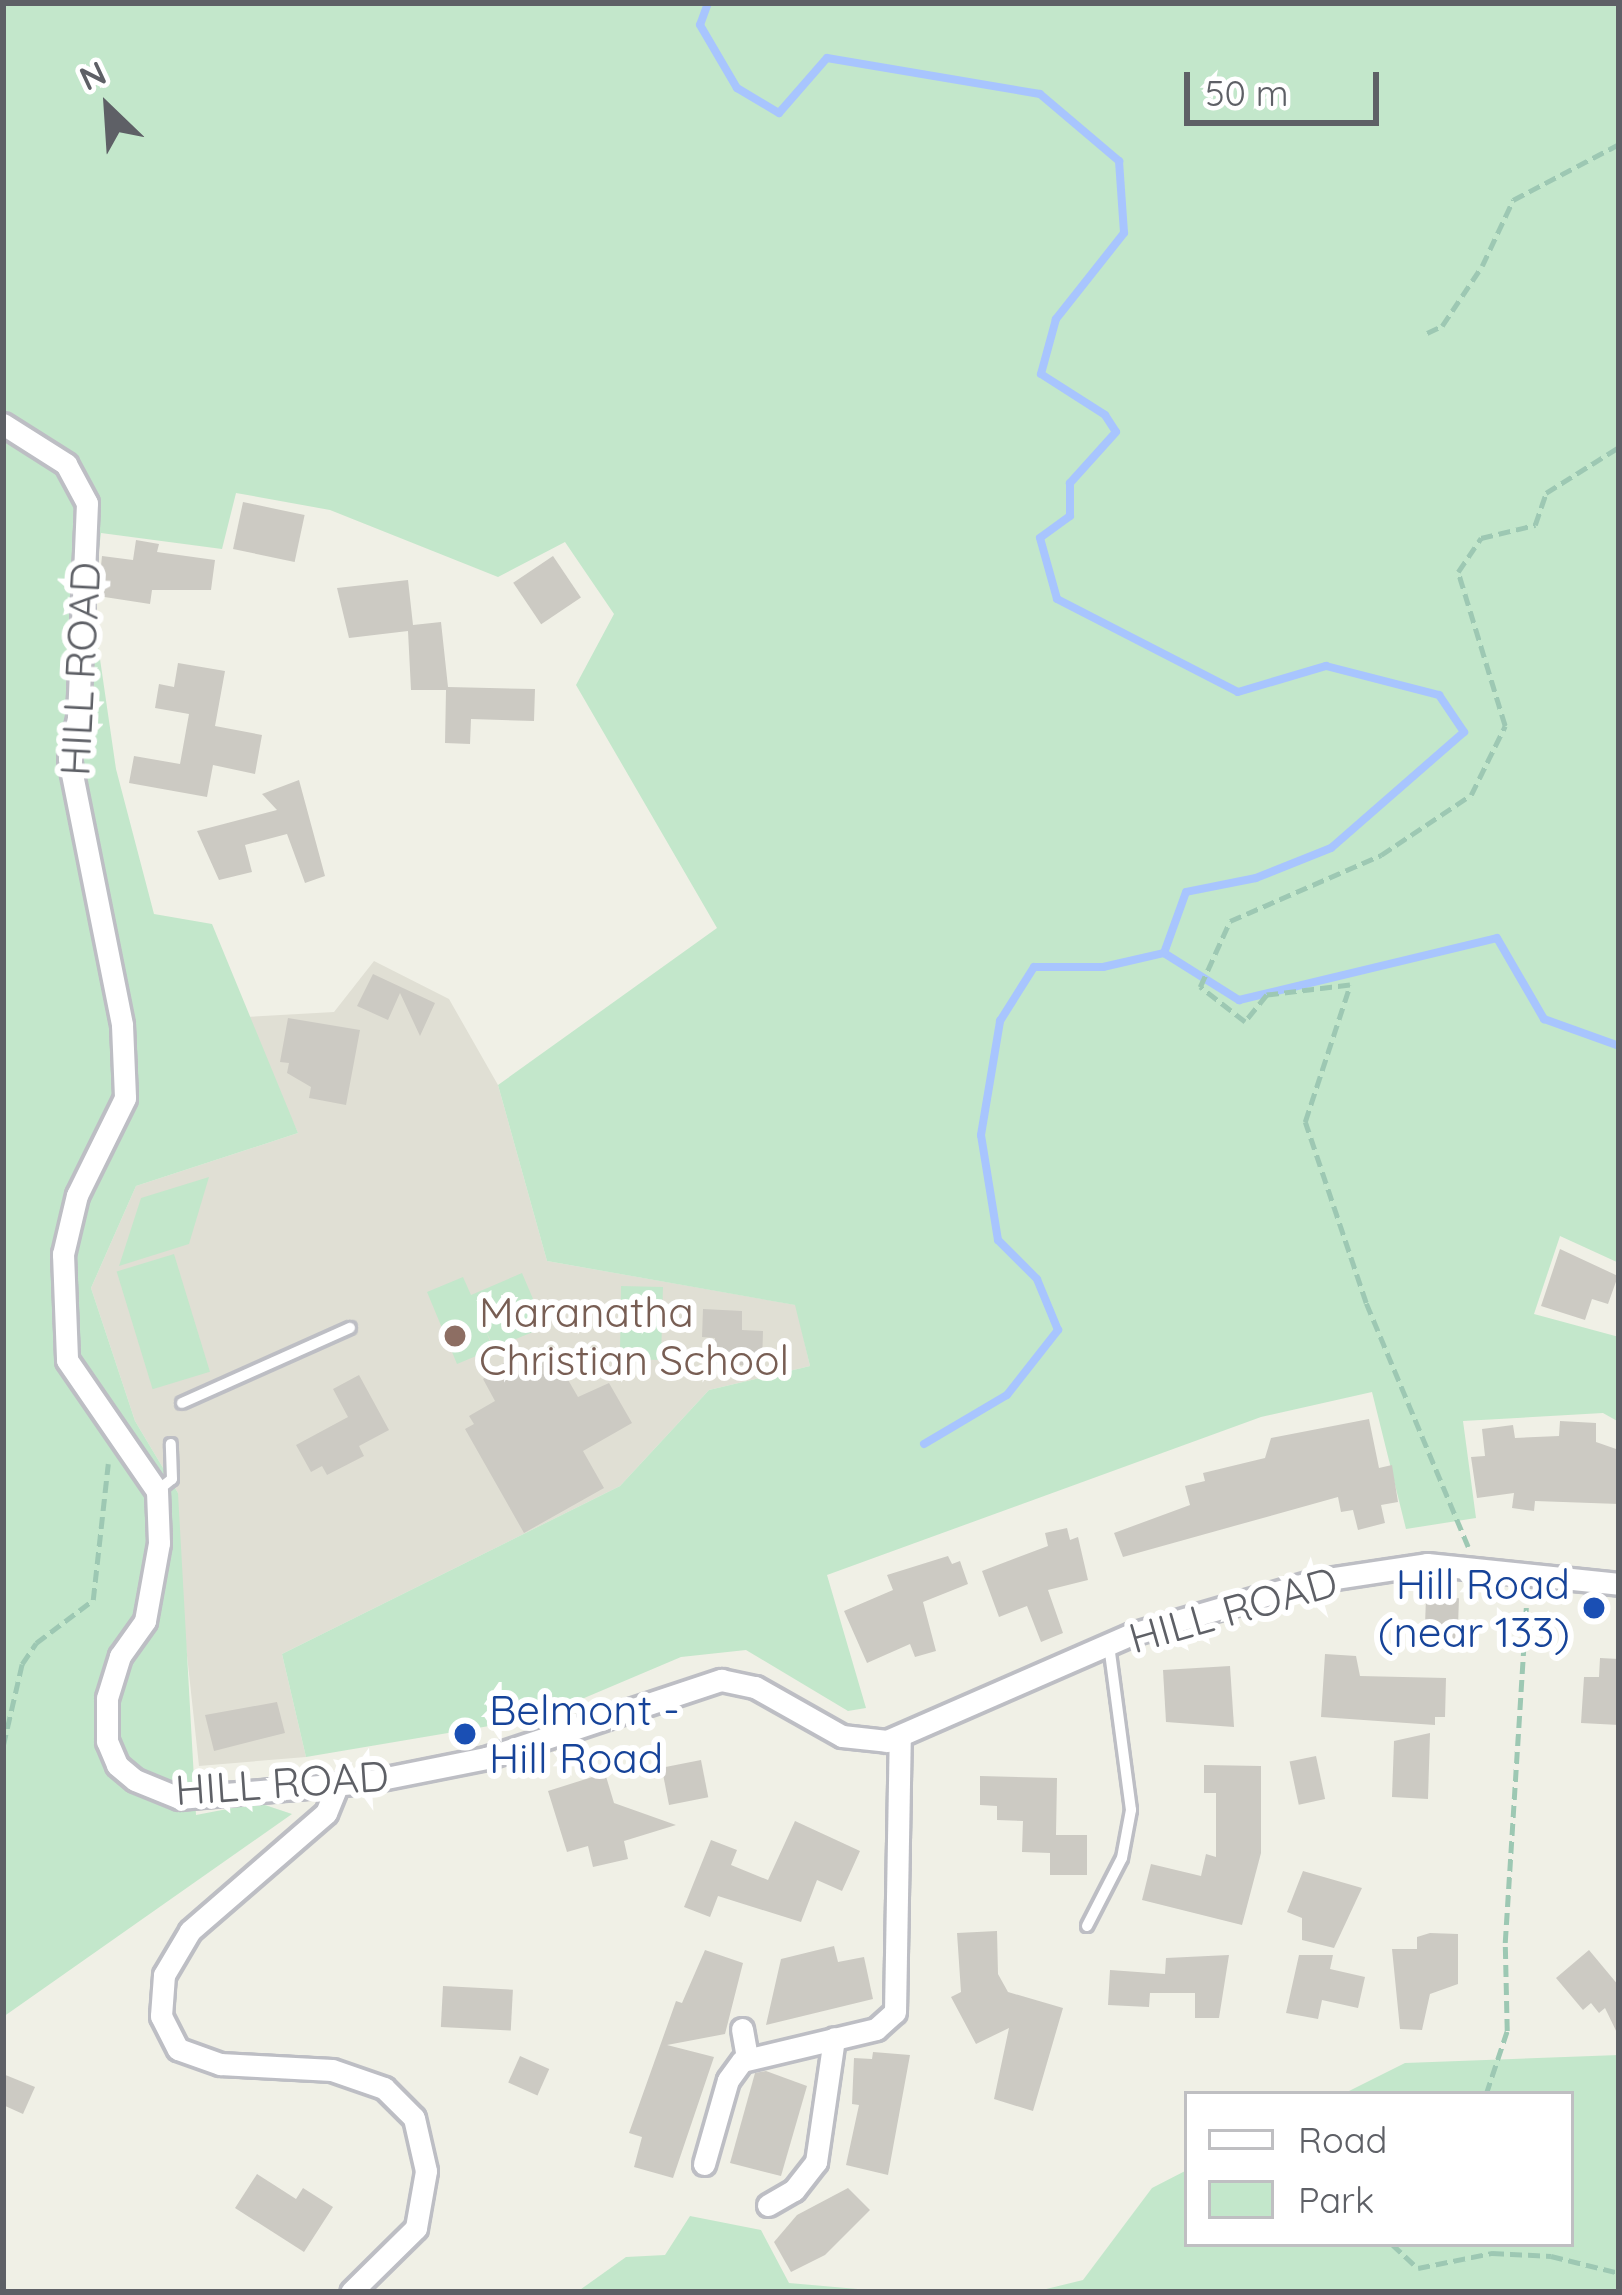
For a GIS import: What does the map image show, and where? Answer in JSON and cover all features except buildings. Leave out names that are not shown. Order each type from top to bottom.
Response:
[{"type":"street","name":"HILL ROAD","points":[[3,424],[66,464],[87,503],[78,718],[69,759],[122,1025],[125,1098],[77,1195],[63,1254],[67,1360],[157,1491],[159,1543],[145,1621],[120,1656],[107,1697],[107,1741],[117,1765],[156,1793],[179,1798],[337,1786],[486,1758],[708,1681],[755,1687],[842,1736],[900,1739],[1109,1646],[1296,1585],[1390,1568],[1467,1565],[1619,1584]]},
{"type":"street","points":[[704,2164],[728,2080],[747,2057],[882,2027],[897,2007],[900,1739]]},
{"type":"street","points":[[337,1786],[326,1814],[190,1931],[164,1975],[160,2016],[178,2049],[220,2064],[332,2070],[384,2088],[414,2118],[426,2170],[416,2228],[351,2292]]},
{"type":"street","points":[[742,2030],[747,2057]]},
{"type":"street","points":[[768,2205],[800,2185],[816,2162],[834,2038]]},
{"type":"lane","points":[[182,1403],[350,1328]]},
{"type":"lane","points":[[157,1491],[172,1479],[171,1444]]},
{"type":"lane","points":[[1087,1926],[1122,1858],[1131,1810],[1109,1646]]},
{"type":"path","points":[[1427,333],[1442,326],[1481,266],[1513,200],[1619,144]]},
{"type":"path","points":[[1467,1565],[1468,1541],[1366,1303],[1305,1122],[1350,985],[1267,995],[1245,1022],[1199,987],[1230,921],[1381,855],[1471,795],[1505,726],[1458,572],[1481,538],[1535,525],[1546,493],[1619,447]]},
{"type":"path","points":[[3,1746],[22,1664],[36,1643],[93,1600],[109,1458]]},
{"type":"path","points":[[1487,2091],[1507,2031],[1505,1943],[1528,1573]]},
{"type":"path","points":[[1395,2247],[1418,2268],[1492,2253],[1551,2256],[1619,2273]]},
{"type":"shaded area","name":"Maranatha Christian School","points":[[374,961],[449,999],[498,1085],[547,1261],[796,1305],[810,1366],[709,1390],[620,1486],[282,1654],[306,1757],[199,1766],[177,1563],[178,1493],[135,1421],[91,1288],[136,1186],[298,1133],[245,1017],[334,1012]]},
{"type":"green space","points":[[3,3],[1619,3],[1619,1263],[1560,1236],[1534,1314],[1619,1337],[1619,1422],[1603,1413],[1463,1421],[1476,1518],[1406,1529],[1372,1392],[1261,1417],[827,1575],[866,1708],[848,1711],[746,1650],[681,1657],[537,1718],[306,1757],[282,1654],[620,1486],[709,1390],[810,1366],[795,1305],[547,1261],[498,1085],[717,928],[576,685],[614,614],[565,542],[498,577],[330,510],[236,493],[222,549],[101,533],[92,604],[116,769],[154,914],[212,924],[298,1133],[136,1186],[91,1288],[135,1421],[178,1493],[196,1815],[259,1803],[292,1814],[3,2017]]},
{"type":"green space","points":[[209,1177],[189,1244],[119,1266],[141,1198]]},
{"type":"green space","points":[[174,1254],[210,1372],[153,1389],[117,1272]]},
{"type":"green space","points":[[522,1273],[545,1327],[494,1348],[486,1331],[493,1349],[457,1364],[427,1292],[463,1277],[471,1295]]},
{"type":"green space","points":[[621,1286],[663,1287],[661,1360],[624,1359],[620,1351]]},
{"type":"green space","points":[[1619,2055],[1619,2292],[1034,2292],[1083,2280],[1152,2188],[1184,2172],[1184,2247],[1574,2247],[1574,2091],[1349,2091],[1405,2063]]},
{"type":"green space","points":[[690,2216],[761,2230],[789,2283],[892,2292],[577,2292],[626,2257],[665,2255]]},
{"type":"waterway","points":[[708,3],[700,25],[737,88],[779,113],[827,58],[1040,94],[1119,161],[1124,233],[1056,319],[1041,374],[1105,415],[1116,432],[1070,483],[1070,516],[1040,538],[1057,599],[1238,692],[1326,666],[1439,695],[1464,732],[1331,848],[1256,878],[1186,892],[1164,953],[1239,1000],[1497,938],[1544,1019],[1619,1046]]},
{"type":"waterway","points":[[924,1444],[1007,1395],[1058,1330],[1037,1279],[998,1240],[981,1135],[1000,1021],[1034,967],[1103,967],[1164,953]]},
{"type":"place","name":"Maranatha Christian School","points":[[455,1336]]},
{"type":"place","name":"Hill Road (near 133)","points":[[1594,1608]]},
{"type":"place","name":"Belmont - Hill Road","points":[[465,1734]]}]
